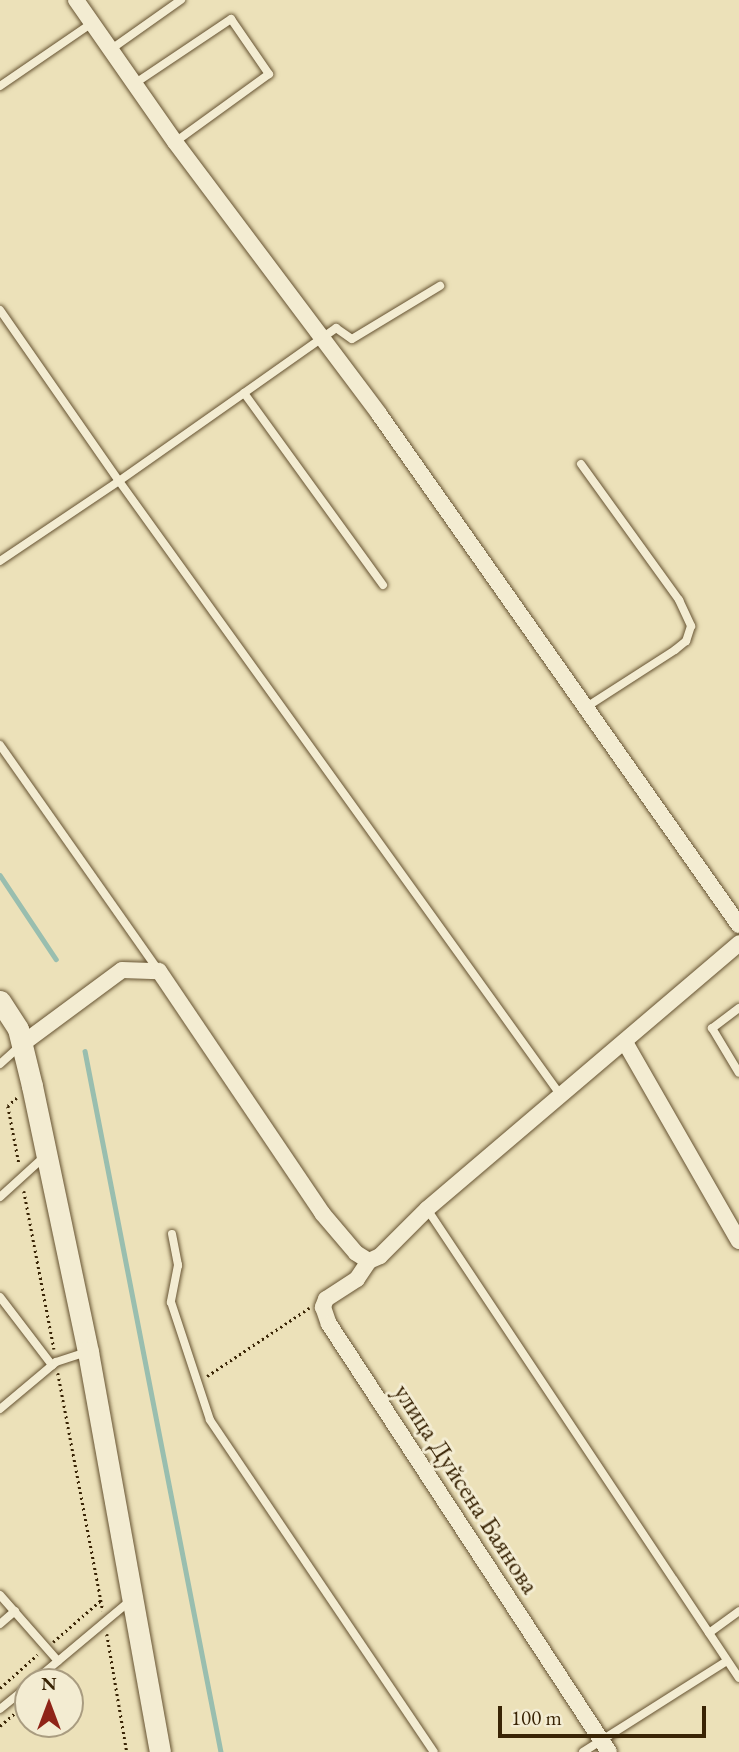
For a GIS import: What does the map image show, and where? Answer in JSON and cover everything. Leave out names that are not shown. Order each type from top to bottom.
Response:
[{"type":"street","points":[[76,0],[175,142],[323,338],[739,925]]},
{"type":"street","points":[[323,1307],[326,1299],[357,1279],[369,1261],[380,1256],[427,1209],[626,1044],[739,943]]},
{"type":"street","points":[[23,1044],[122,970],[159,971],[322,1213],[356,1253],[369,1261]]},
{"type":"street","points":[[0,1001],[23,1044],[32,1086],[88,1352],[160,1752]]},
{"type":"street","points":[[626,1044],[739,1241]]},
{"type":"street","name":"улица Дуйсена Баянова","points":[[323,1307],[329,1324],[605,1746]]},
{"type":"lane","points":[[110,50],[181,0]]},
{"type":"lane","points":[[134,83],[231,19],[269,74],[175,142]]},
{"type":"lane","points":[[0,86],[92,23]]},
{"type":"lane","points":[[0,561],[336,328],[352,339],[440,286]]},
{"type":"lane","points":[[0,310],[119,481],[562,1097]]},
{"type":"lane","points":[[244,393],[383,585]]},
{"type":"lane","points":[[581,464],[679,600],[691,626],[686,641],[585,708]]},
{"type":"lane","points":[[0,744],[159,971]]},
{"type":"lane","points":[[739,1008],[712,1028],[739,1073]]},
{"type":"lane","points":[[0,1064],[23,1044]]},
{"type":"lane","points":[[0,1197],[46,1155]]},
{"type":"lane","points":[[427,1209],[739,1678]]},
{"type":"lane","points":[[172,1234],[178,1265],[171,1302],[210,1420],[434,1752]]},
{"type":"lane","points":[[0,1297],[54,1364]]},
{"type":"lane","points":[[0,1409],[54,1364],[88,1352]]},
{"type":"lane","points":[[0,1595],[58,1661]]},
{"type":"lane","points":[[50,1668],[133,1598]]},
{"type":"lane","points":[[0,1624],[15,1611]]},
{"type":"lane","points":[[709,1633],[739,1611]]},
{"type":"lane","points":[[583,1752],[605,1746],[727,1661]]},
{"type":"lane","points":[[0,1709],[14,1698]]},
{"type":"path","points":[[32,1086],[8,1106],[127,1752]]},
{"type":"path","points":[[198,1382],[307,1308],[323,1307]]},
{"type":"path","points":[[0,1726],[14,1714]]},
{"type":"waterway","points":[[0,875],[56,959]]},
{"type":"waterway","points":[[85,1051],[221,1752]]}]
